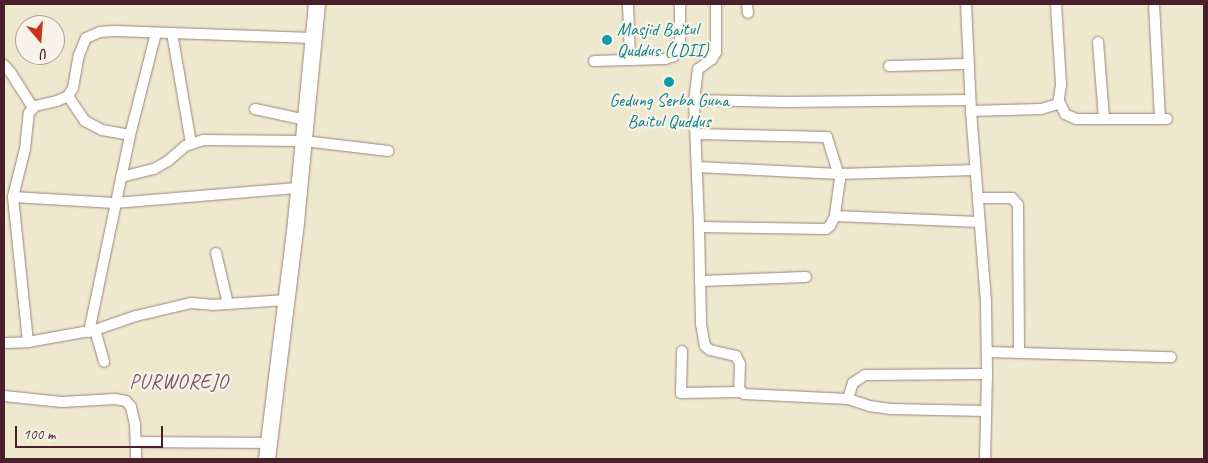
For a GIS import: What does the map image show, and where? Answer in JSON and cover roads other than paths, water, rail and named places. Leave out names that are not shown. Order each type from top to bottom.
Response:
[{"type":"main road","points":[[268,451],[299,188],[317,4]]},
{"type":"street","points":[[628,4],[630,58]]},
{"type":"street","points":[[594,60],[665,59],[677,53],[680,45],[680,4]]},
{"type":"street","points":[[716,4],[716,52],[712,59],[698,70],[694,100],[700,227],[700,281],[704,343],[710,350],[736,356],[740,364],[740,392]]},
{"type":"street","points":[[966,4],[970,100],[987,352],[985,459]]},
{"type":"street","points":[[1056,4],[1061,84],[1059,101],[1064,113],[1069,117],[1104,120],[1164,119],[1154,4]]},
{"type":"street","points":[[28,342],[13,197],[30,113],[33,108],[68,96],[73,88],[82,45],[88,36],[113,31],[314,38]]},
{"type":"street","points":[[104,362],[92,331],[115,204],[130,135],[156,33]]},
{"type":"street","points":[[172,33],[191,143]]},
{"type":"street","points":[[1098,42],[1104,120]]},
{"type":"street","points":[[889,66],[968,64]]},
{"type":"street","points":[[4,65],[33,108]]},
{"type":"street","points":[[68,96],[80,115],[94,126],[102,130],[130,135]]},
{"type":"street","points":[[694,100],[786,102],[970,100]]},
{"type":"street","points":[[971,111],[1040,109],[1052,107],[1059,101]]},
{"type":"street","points":[[255,109],[306,120]]},
{"type":"street","points":[[696,134],[827,137],[839,174],[835,216],[829,227],[823,230],[700,227]]},
{"type":"street","points":[[121,177],[157,168],[191,143],[215,140],[304,141],[388,151]]},
{"type":"street","points":[[697,167],[839,174],[976,170]]},
{"type":"street","points":[[13,197],[115,204],[299,188]]},
{"type":"street","points":[[978,198],[1012,198],[1018,205],[1019,353]]},
{"type":"street","points":[[835,216],[979,222]]},
{"type":"street","points":[[216,253],[228,304]]},
{"type":"street","points":[[700,281],[806,277]]},
{"type":"street","points":[[4,343],[28,342],[92,331],[136,316],[191,302],[212,305],[286,300]]},
{"type":"street","points":[[682,351],[681,393],[740,392],[751,395],[848,399],[876,407],[986,411]]},
{"type":"street","points":[[987,352],[1170,357]]},
{"type":"street","points":[[848,399],[853,383],[864,375],[987,374]]},
{"type":"street","points":[[4,396],[62,402],[122,400],[127,402],[132,410],[137,442],[136,459]]},
{"type":"street","points":[[137,442],[268,451]]},
{"type":"place","name":"Masjid Baitul Quddus (LDII)","points":[[607,40]]},
{"type":"place","name":"Gedung Serba Guna Baitul Quddus","points":[[669,82]]},
{"type":"district","name":"PURWOREJO","points":[[179,381]]}]
